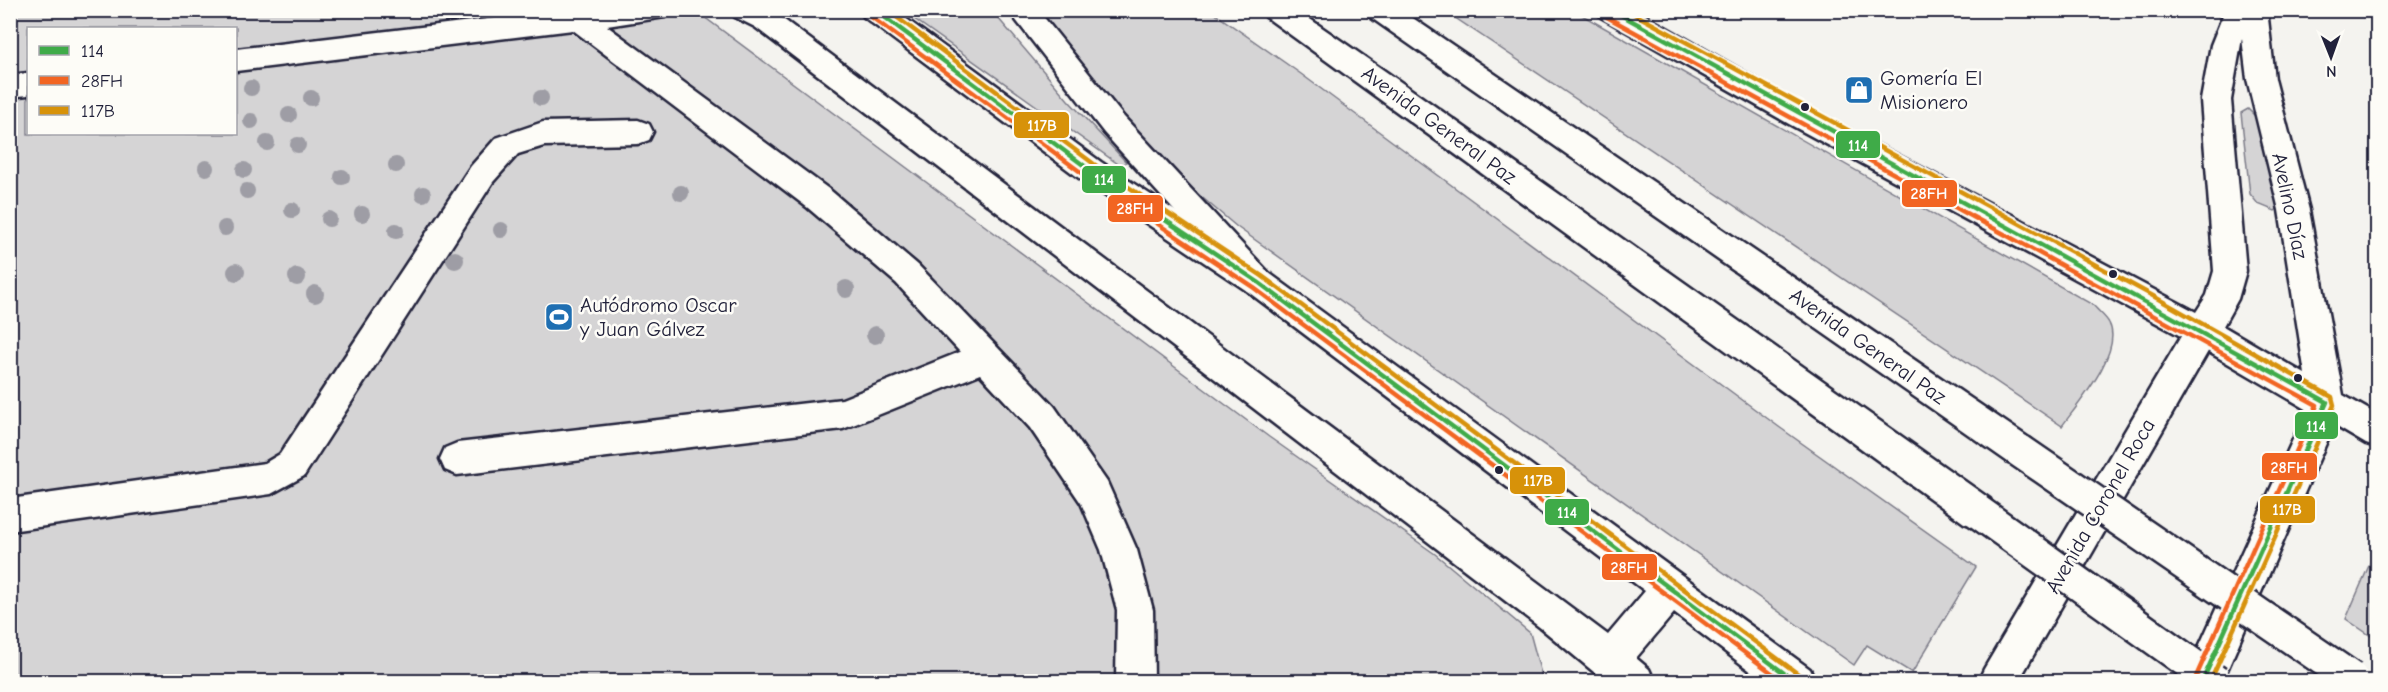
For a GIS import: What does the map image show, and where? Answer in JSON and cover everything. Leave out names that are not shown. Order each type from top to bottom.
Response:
[{"type":"main road","points":[[237,60],[655,10]]},
{"type":"main road","points":[[746,10],[765,20],[1623,671],[1671,588]]},
{"type":"main road","points":[[874,10],[1090,170],[1258,282],[1797,681]]},
{"type":"main road","points":[[1022,10],[1114,125],[1258,282]]},
{"type":"main road","name":"Avenida General Paz","points":[[1276,10],[1386,86],[2216,681]]},
{"type":"main road","name":"Avenida General Paz","points":[[1380,10],[2353,680]]},
{"type":"main road","points":[[1611,10],[1798,116],[2202,331],[2378,433]]},
{"type":"main road","points":[[2202,331],[2222,299],[2230,270],[2216,100],[2225,45],[2239,10]]},
{"type":"main road","name":"Avelino Díaz","points":[[2253,10],[2261,79],[2294,210],[2327,402]]},
{"type":"main road","points":[[578,19],[819,199],[907,274],[1042,417],[1095,493],[1119,550],[1135,610],[1135,681]]},
{"type":"main road","points":[[10,86],[27,84]]},
{"type":"main road","points":[[10,514],[271,478],[292,465],[482,174],[507,146],[543,134],[638,132]]},
{"type":"main road","name":"Avenida Coronel Roca","points":[[1997,681],[2202,331]]},
{"type":"main road","points":[[457,459],[843,414],[985,357]]},
{"type":"main road","points":[[2202,681],[2327,402]]},
{"type":"shaded area","name":"Autódromo Oscar y Juan Gálvez","points":[[10,11],[696,11],[1269,437],[1435,554],[1530,633],[1543,681],[11,681]]},
{"type":"shaded area","points":[[903,11],[992,11],[1068,100],[1126,162],[1121,166]]},
{"type":"shaded area","points":[[1035,11],[1211,11],[1301,74],[1779,427],[1976,567],[1912,673],[1867,645],[1854,665],[1237,227],[1198,194],[1123,122]]},
{"type":"shaded area","points":[[1445,11],[1575,11],[2093,305],[2108,321],[2112,335],[2105,362],[2097,377],[2062,426]]},
{"type":"shaded area","points":[[2248,109],[2255,116],[2280,192],[2281,206],[2275,211],[2258,204],[2250,194],[2241,113]]},
{"type":"shaded area","points":[[2377,547],[2378,640],[2346,619]]},
{"type":"transit line","name":"114","points":[[875,10],[1090,170],[1258,282],[1796,682]]},
{"type":"transit line","name":"117B","points":[[887,10],[1094,164],[1262,276],[1801,676]]},
{"type":"transit line","name":"114","points":[[1612,10],[2327,402],[2202,682]]},
{"type":"transit line","name":"117B","points":[[1627,10],[2153,296],[2332,397],[2334,405],[2210,682]]},
{"type":"transit line","name":"28FH","points":[[870,16],[1086,176],[1254,288],[1784,682]]},
{"type":"transit line","name":"28FH","points":[[1607,17],[2317,405],[2195,679]]},
{"type":"place","name":"Gomería El Misionero","points":[[1859,90]]},
{"type":"place","name":"Autódromo Oscar y Juan Gálvez","points":[[559,317]]}]
